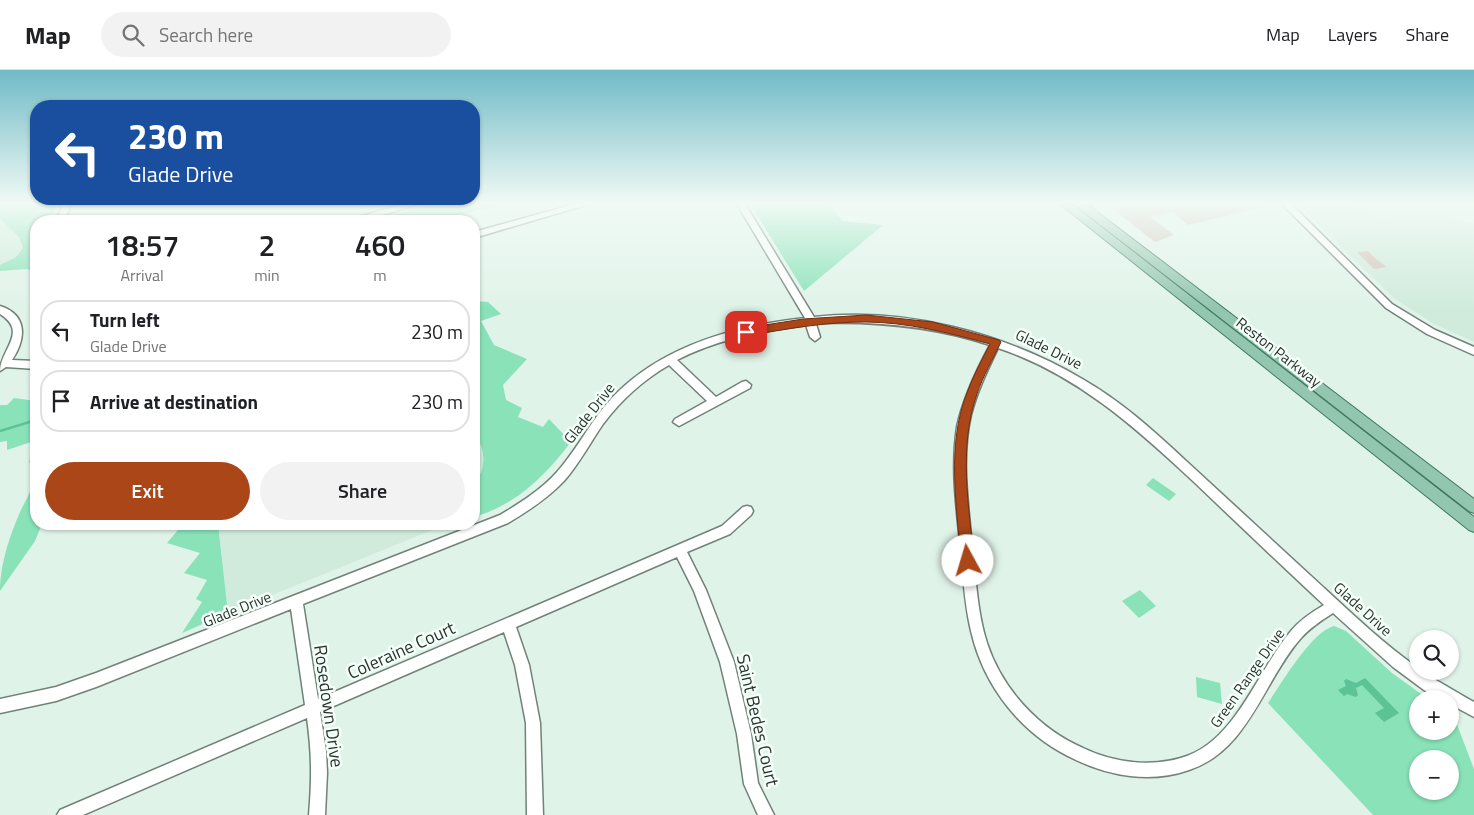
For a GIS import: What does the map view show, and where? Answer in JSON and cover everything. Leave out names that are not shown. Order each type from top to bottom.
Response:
[{"type":"main road","name":"Reston Parkway","points":[[1109,239],[1474,526]]},
{"type":"main road","name":"Reston Parkway","points":[[1125,239],[1474,507]]},
{"type":"street","points":[[763,239],[812,321],[816,337]]},
{"type":"street","points":[[1321,239],[1389,306],[1431,332],[1474,351]]},
{"type":"street","points":[[0,309],[13,318],[18,329],[17,340],[2,365]]},
{"type":"street","name":"Glade Drive","points":[[480,530],[521,509],[543,493],[559,478],[606,413],[623,394],[645,375],[694,347],[727,336],[812,321],[859,318],[902,321],[951,329],[996,342],[1065,373],[1121,410],[1405,668],[1442,693],[1474,710]]},
{"type":"street","name":"Green Range Drive","points":[[996,342],[969,402],[961,442],[960,475],[969,579],[978,632],[987,662],[1011,702],[1048,736],[1080,755],[1119,768],[1158,770],[1194,762],[1209,754],[1230,734],[1295,635],[1312,620],[1334,605]]},
{"type":"street","points":[[670,359],[716,402]]},
{"type":"street","points":[[2,365],[30,365]]},
{"type":"street","points":[[679,422],[746,385]]},
{"type":"street","name":"Coleraine Court","points":[[65,815],[726,530],[747,511]]},
{"type":"street","name":"Glade Drive","points":[[0,706],[74,689],[479,530]]},
{"type":"street","name":"Saint Bedes Court","points":[[680,550],[707,607],[727,662],[744,734],[751,784],[766,815]]},
{"type":"street","name":"Rosedown Drive","points":[[296,602],[320,758],[317,815]]},
{"type":"street","points":[[508,624],[522,665],[534,723],[535,815]]},
{"type":"shaded area","points":[[0,239],[20,239],[23,248],[16,257],[0,265]]},
{"type":"shaded area","points":[[20,239],[30,239],[30,270],[0,271],[0,265],[16,257],[23,248]]},
{"type":"shaded area","points":[[772,239],[867,239],[804,291]]},
{"type":"shaded area","points":[[1333,239],[1474,239],[1474,342],[1434,324],[1395,299]]},
{"type":"shaded area","points":[[480,301],[488,302],[501,314],[481,321],[494,345],[527,359],[503,385],[506,400],[522,408],[518,417],[543,427],[549,419],[571,442],[540,478],[528,488],[503,505],[480,515],[480,474],[483,465],[481,446]]},
{"type":"shaded area","points":[[14,398],[30,400],[30,442],[7,450],[7,441],[0,442],[0,405],[7,405]]},
{"type":"shaded area","points":[[480,441],[484,465],[480,477]]},
{"type":"shaded area","points":[[1153,478],[1176,494],[1169,501],[1146,485]]},
{"type":"shaded area","points":[[30,492],[30,530],[40,530],[35,541],[0,591],[4,560],[17,519]]},
{"type":"shaded area","points":[[178,530],[219,530],[228,613],[182,633],[202,602],[196,599],[207,580],[184,573],[200,553],[167,543]]},
{"type":"shaded area","points":[[219,530],[432,530],[228,613]]},
{"type":"shaded area","points":[[1140,590],[1156,606],[1139,618],[1122,601]]},
{"type":"shaded area","points":[[1334,626],[1346,631],[1392,673],[1416,690],[1409,690],[1409,740],[1459,740],[1459,730],[1474,769],[1474,815],[1373,815],[1268,703],[1298,659],[1316,637]]},
{"type":"shaded area","points":[[1196,677],[1220,683],[1222,704],[1197,697]]},
{"type":"shaded area","points":[[1365,678],[1399,713],[1384,722],[1375,713],[1384,708],[1362,685],[1356,688],[1358,695],[1356,697],[1347,694],[1344,696],[1338,690],[1346,686],[1344,681],[1346,679],[1356,683]]},
{"type":"building","points":[[1151,239],[1164,239],[1155,242]]},
{"type":"building","points":[[1368,251],[1387,267],[1374,269],[1357,252]]},
{"type":"waterway","points":[[0,431],[30,422]]},
{"type":"route","points":[[746,332],[803,322],[866,318],[902,321],[951,329],[996,342],[981,371],[967,409],[960,450],[962,508],[968,561]]}]
